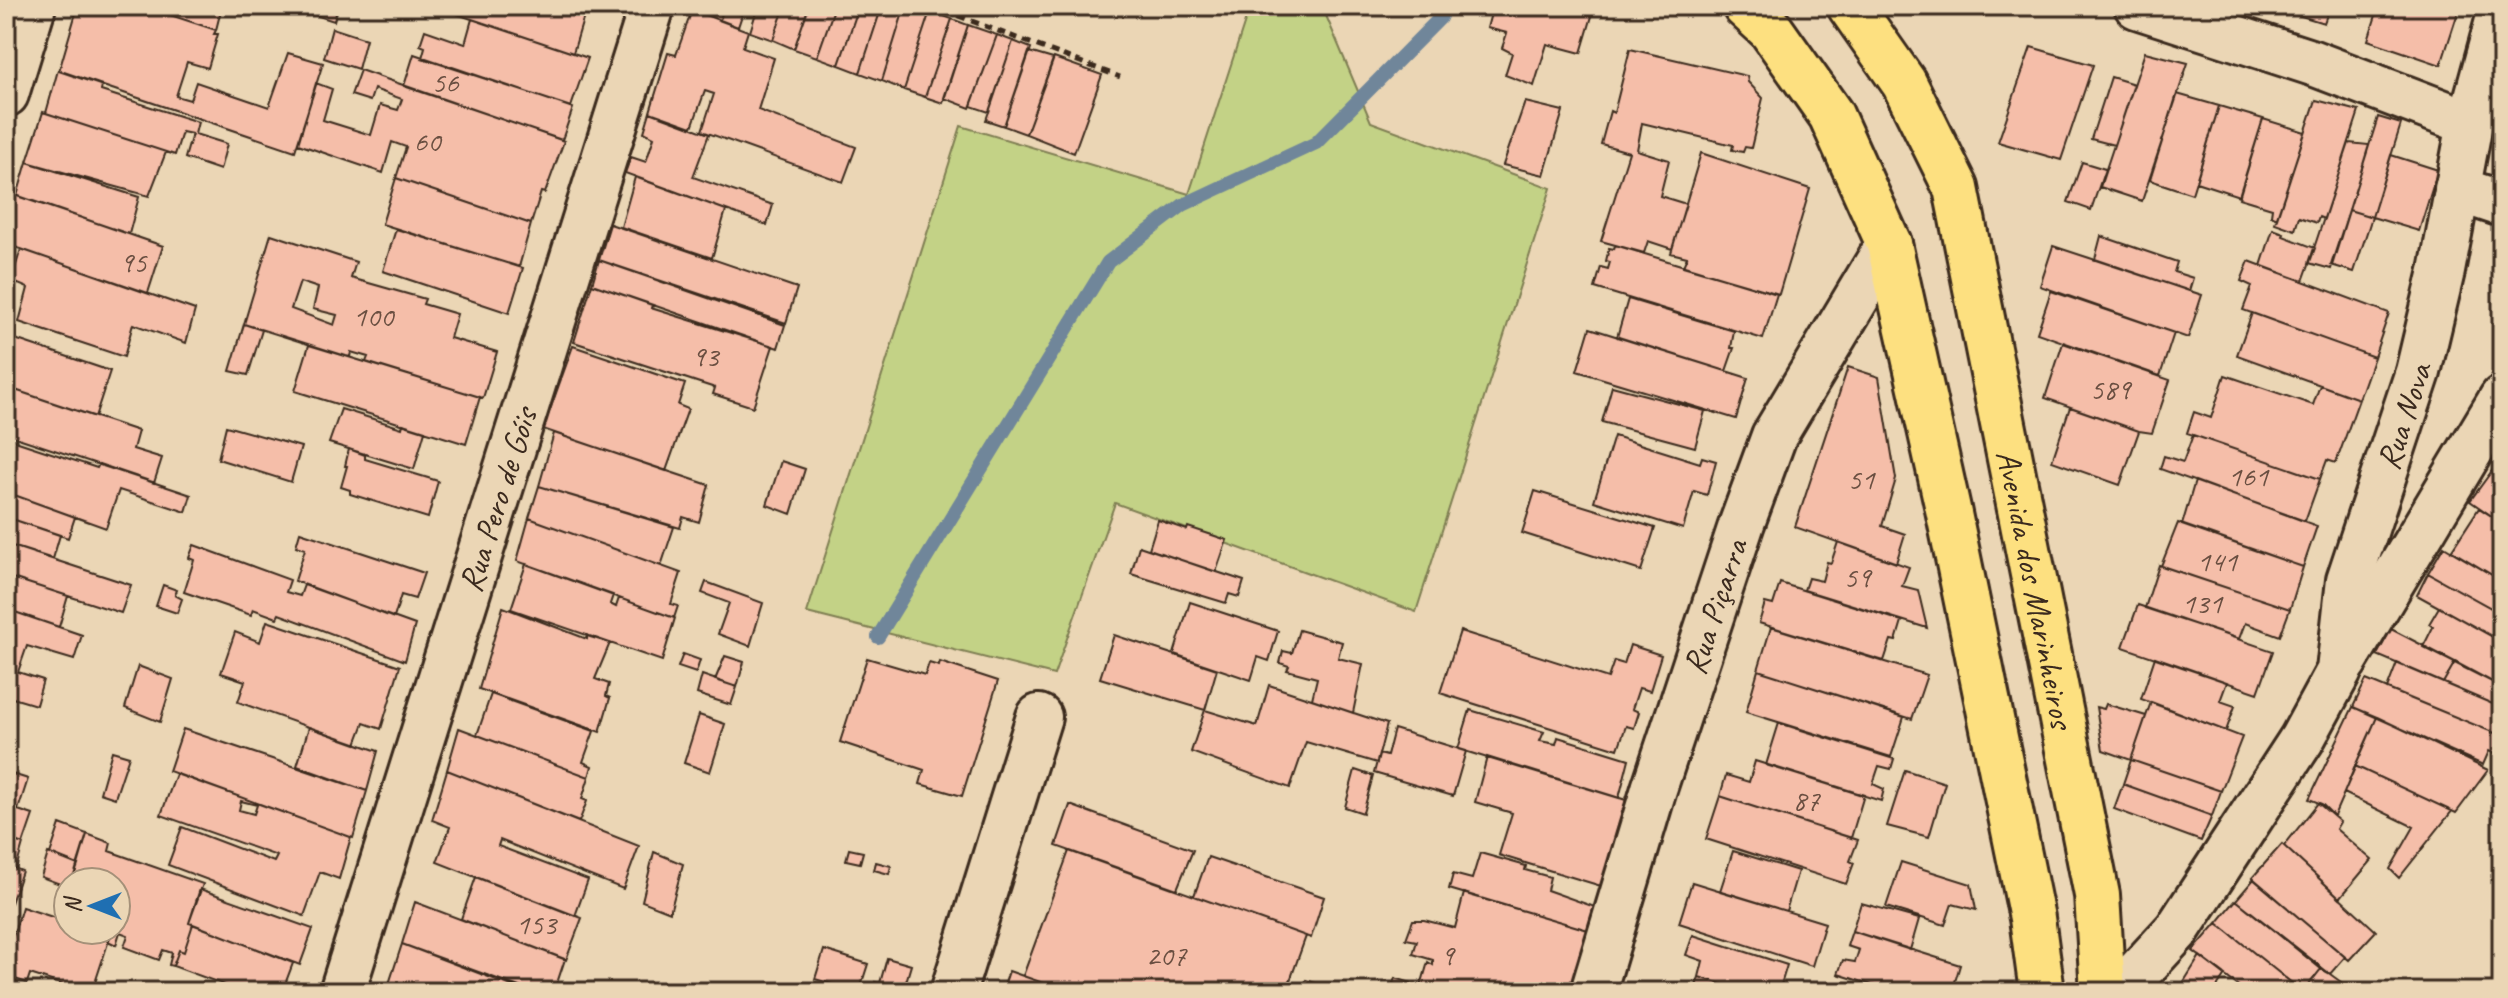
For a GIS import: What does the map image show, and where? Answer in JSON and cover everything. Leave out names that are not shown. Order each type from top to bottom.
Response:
[{"type":"main road","name":"Avenida dos Marinheiros","points":[[1745,6],[1771,30],[1831,115],[1889,244],[1951,524],[2032,918],[2042,992]]},
{"type":"main road","name":"Avenida dos Marinheiros","points":[[1864,8],[1956,188],[2097,895],[2103,992]]},
{"type":"street","points":[[6,94],[33,6]]},
{"type":"street","name":"Rua Pero de Góis","points":[[342,992],[652,6]]},
{"type":"street","points":[[2137,6],[2313,63],[2470,123]]},
{"type":"street","name":"Rua Nova","points":[[2120,992],[2177,930],[2302,739],[2339,671],[2349,580],[2418,372],[2442,271],[2470,123],[2502,6]]},
{"type":"street","points":[[2457,189],[2502,204]]},
{"type":"street","name":"Rua Piçarra","points":[[1593,992],[1688,685],[1774,436],[1889,244]]},
{"type":"street","points":[[2339,671],[2502,398]]},
{"type":"street","points":[[953,992],[1039,717]]},
{"type":"path","points":[[932,6],[1120,77]]},
{"type":"green space","points":[[1250,6],[1322,6],[1371,122],[1551,188],[1416,612],[1115,503],[1054,675],[807,613],[961,126],[1189,194]]},
{"type":"building","points":[[78,6],[143,6],[216,30],[214,34],[218,34],[208,68],[187,62],[176,96],[190,100],[196,82],[269,107],[288,53],[323,63],[295,151],[59,71]]},
{"type":"building","points":[[143,6],[222,6],[216,30]]},
{"type":"building","points":[[287,6],[338,6],[334,21]]},
{"type":"building","points":[[433,6],[587,6],[573,53]]},
{"type":"building","points":[[681,6],[724,6],[720,20]]},
{"type":"building","points":[[758,6],[785,6],[773,40],[750,32]]},
{"type":"building","points":[[785,6],[809,6],[794,49],[773,40]]},
{"type":"building","points":[[809,6],[835,6],[817,57],[794,49]]},
{"type":"building","points":[[835,6],[859,6],[839,65],[817,57]]},
{"type":"building","points":[[859,6],[882,6],[860,73],[839,65]]},
{"type":"building","points":[[882,6],[905,6],[882,81],[860,73]]},
{"type":"building","points":[[905,6],[930,11],[904,90],[882,81]]},
{"type":"building","points":[[1493,6],[1595,6],[1581,53],[1547,44],[1534,86],[1505,75],[1512,53],[1502,48],[1507,33],[1487,28]]},
{"type":"building","points":[[2268,6],[2330,6],[2324,23]]},
{"type":"building","points":[[2379,6],[2460,6],[2441,65],[2368,40]]},
{"type":"building","points":[[724,8],[742,15],[738,27],[720,20]]},
{"type":"building","points":[[692,10],[748,31],[743,47],[774,58],[758,110],[856,147],[843,182],[702,131],[714,94],[705,91],[692,127],[650,112],[668,53],[676,55]]},
{"type":"building","points":[[930,11],[952,19],[925,97],[904,90]]},
{"type":"building","points":[[472,19],[588,58],[571,107],[422,58],[425,47],[420,45],[425,30],[465,44]]},
{"type":"building","points":[[952,19],[968,25],[943,103],[925,97]]},
{"type":"building","points":[[968,25],[997,35],[970,108],[944,98]]},
{"type":"building","points":[[332,28],[366,39],[358,69],[324,58]]},
{"type":"building","points":[[997,35],[1013,41],[989,112],[971,106]]},
{"type":"building","points":[[1013,41],[1031,48],[1004,126],[986,120]]},
{"type":"building","points":[[2031,47],[2093,65],[2061,160],[1998,142]]},
{"type":"building","points":[[1630,49],[1747,76],[1748,82],[1763,98],[1751,148],[1745,147],[1743,152],[1732,150],[1733,145],[1642,123],[1637,150],[1669,160],[1660,196],[1686,204],[1672,249],[1648,241],[1644,253],[1601,241],[1629,152],[1601,144],[1610,111],[1614,113]]},
{"type":"building","points":[[1029,52],[1053,59],[1026,134],[1004,126]]},
{"type":"building","points":[[2145,52],[2188,63],[2142,201],[2100,187]]},
{"type":"building","points":[[414,54],[573,108],[562,140],[404,86]]},
{"type":"building","points":[[1054,58],[1102,75],[1074,153],[1026,134]]},
{"type":"building","points":[[58,70],[102,85],[101,91],[198,122],[195,134],[227,144],[220,170],[185,158],[192,134],[182,132],[175,155],[46,113]]},
{"type":"building","points":[[360,70],[564,141],[545,193],[541,192],[531,224],[396,178],[406,147],[392,142],[383,173],[298,144],[316,83],[332,89],[323,120],[371,135],[380,105],[398,110],[402,99],[374,89],[370,101],[351,95]]},
{"type":"building","points":[[2111,77],[2134,84],[2114,145],[2091,139]]},
{"type":"building","points":[[2177,94],[2219,106],[2192,194],[2150,180]]},
{"type":"building","points":[[2316,100],[2359,111],[2324,219],[2319,217],[2317,223],[2299,217],[2295,230],[2275,223]]},
{"type":"building","points":[[1525,102],[1563,111],[1544,175],[1503,165]]},
{"type":"building","points":[[2219,106],[2263,119],[2239,196],[2196,182]]},
{"type":"building","points":[[43,112],[166,152],[149,196],[27,162]]},
{"type":"building","points":[[650,112],[709,134],[693,177],[773,205],[767,225],[625,173],[631,157],[646,162],[654,137],[644,132]]},
{"type":"building","points":[[2378,117],[2401,124],[2372,217],[2349,210]]},
{"type":"building","points":[[2263,119],[2305,132],[2277,218],[2271,215],[2272,208],[2239,198]]},
{"type":"building","points":[[2349,143],[2369,145],[2331,269],[2309,263]]},
{"type":"building","points":[[1701,153],[1810,189],[1779,294],[1683,266],[1687,257],[1671,253]]},
{"type":"building","points":[[2391,155],[2438,170],[2419,231],[2372,217]]},
{"type":"building","points":[[27,162],[139,197],[129,234],[17,196]]},
{"type":"building","points":[[2082,162],[2105,169],[2091,210],[2068,202]]},
{"type":"building","points":[[635,177],[726,210],[712,258],[621,227]]},
{"type":"building","points":[[396,178],[531,224],[519,267],[382,224]]},
{"type":"building","points":[[10,193],[163,246],[148,293],[6,244],[6,207]]},
{"type":"building","points":[[2349,210],[2372,217],[2354,272],[2331,265]]},
{"type":"building","points":[[610,224],[797,288],[786,323],[599,260]]},
{"type":"building","points":[[396,229],[523,268],[509,313],[383,271]]},
{"type":"building","points":[[2273,229],[2315,248],[2303,281],[2261,266]]},
{"type":"building","points":[[271,234],[356,262],[351,278],[425,299],[423,304],[457,314],[450,338],[497,352],[483,398],[366,362],[368,357],[351,352],[350,357],[346,356],[244,324]],"holes":[[[300,282],[318,288],[313,309],[337,315],[334,325],[291,309]]]},
{"type":"building","points":[[2101,236],[2177,262],[2174,272],[2193,278],[2189,291],[2095,259]]},
{"type":"building","points":[[1615,245],[1777,294],[1763,339],[1595,288],[1601,267],[1608,269],[1609,248],[1614,249]]},
{"type":"building","points":[[2053,246],[2202,295],[2188,338],[2040,286]]},
{"type":"building","points":[[21,249],[195,310],[186,343],[133,324],[124,357],[19,322],[28,288],[11,281]]},
{"type":"building","points":[[599,260],[785,325],[778,348],[592,284]]},
{"type":"building","points":[[2249,261],[2389,313],[2374,357],[2243,310],[2252,286],[2241,281]]},
{"type":"building","points":[[592,284],[652,305],[651,308],[773,346],[753,407],[713,394],[715,388],[574,342]]},
{"type":"building","points":[[2051,291],[2174,333],[2160,376],[2037,333]]},
{"type":"building","points":[[1628,299],[1734,331],[1731,348],[1734,348],[1726,371],[1617,337]]},
{"type":"building","points":[[2252,313],[2374,357],[2359,399],[2237,355]]},
{"type":"building","points":[[244,324],[262,330],[248,375],[230,371]]},
{"type":"building","points":[[1590,328],[1748,378],[1736,419],[1577,371]]},
{"type":"building","points":[[6,336],[110,371],[95,417],[6,387]]},
{"type":"building","points":[[2063,343],[2170,380],[2152,433],[2045,398]]},
{"type":"building","points":[[309,345],[480,397],[466,444],[295,391]]},
{"type":"building","points":[[573,346],[685,384],[678,405],[688,409],[666,471],[543,429]]},
{"type":"building","points":[[1848,367],[1879,377],[1896,479],[1882,526],[1905,534],[1896,563],[1795,527]]},
{"type":"building","points":[[2225,375],[2313,405],[2320,385],[2359,399],[2336,463],[2327,460],[2320,479],[2187,433],[2194,412],[2211,418]]},
{"type":"building","points":[[1612,386],[1705,411],[1695,447],[1602,422]]},
{"type":"building","points":[[6,387],[138,431],[133,449],[162,458],[154,483],[6,434]]},
{"type":"building","points":[[2070,407],[2139,431],[2120,485],[2052,461]]},
{"type":"building","points":[[341,409],[402,428],[403,424],[425,431],[414,469],[329,443]]},
{"type":"building","points":[[226,426],[301,447],[291,482],[218,459]]},
{"type":"building","points":[[554,433],[709,485],[699,522],[683,517],[680,528],[539,486]]},
{"type":"building","points":[[2193,435],[2320,479],[2305,521],[2160,469],[2164,456],[2183,462]]},
{"type":"building","points":[[1614,436],[1700,463],[1702,457],[1716,461],[1707,495],[1694,491],[1683,529],[1594,501]]},
{"type":"building","points":[[6,438],[97,468],[99,464],[191,495],[186,512],[119,490],[106,528],[6,492]]},
{"type":"building","points":[[349,449],[365,455],[365,459],[438,481],[428,518],[350,494],[350,490],[341,487]]},
{"type":"building","points":[[2502,457],[2502,523],[2470,501]]},
{"type":"building","points":[[781,461],[805,469],[791,514],[767,505]]},
{"type":"building","points":[[2195,481],[2317,526],[2303,567],[2182,525]]},
{"type":"building","points":[[539,486],[674,527],[661,566],[529,518]]},
{"type":"building","points":[[1535,491],[1655,528],[1641,571],[1522,533]]},
{"type":"building","points":[[6,492],[75,517],[68,538],[6,517]]},
{"type":"building","points":[[2479,508],[2502,523],[2502,581],[2451,551]]},
{"type":"building","points":[[6,517],[60,535],[53,559],[6,544]]},
{"type":"building","points":[[529,518],[681,573],[671,604],[678,606],[674,618],[517,561]]},
{"type":"building","points":[[1158,520],[1227,540],[1216,572],[1149,549]]},
{"type":"building","points":[[2178,523],[2303,567],[2290,609],[2161,566]]},
{"type":"building","points":[[300,532],[424,573],[415,599],[401,595],[394,618],[295,581],[305,549],[296,546]]},
{"type":"building","points":[[1838,542],[1909,567],[1902,586],[1918,590],[1927,628],[1804,590],[1808,578],[1822,581],[1827,562],[1831,563]]},
{"type":"building","points":[[6,544],[131,585],[121,613],[6,576]]},
{"type":"building","points":[[194,545],[290,580],[286,592],[300,596],[304,585],[415,625],[405,661],[279,614],[277,618],[253,609],[251,615],[184,592],[194,560],[189,558]]},
{"type":"building","points":[[1139,546],[1244,581],[1239,597],[1229,594],[1226,603],[1131,574]]},
{"type":"building","points":[[2444,546],[2502,581],[2502,614],[2428,573]]},
{"type":"building","points":[[526,564],[613,595],[610,604],[616,607],[619,598],[675,618],[662,661],[511,609]]},
{"type":"building","points":[[2159,565],[2290,609],[2280,636],[2245,623],[2239,639],[2145,608]]},
{"type":"building","points":[[2428,573],[2502,614],[2502,642],[2417,595]]},
{"type":"building","points":[[6,576],[68,596],[59,627],[6,609]]},
{"type":"building","points":[[706,582],[763,603],[750,646],[718,634],[729,603],[702,593]]},
{"type":"building","points":[[1780,583],[1902,621],[1896,641],[1891,640],[1884,661],[1759,623],[1765,603],[1773,605]]},
{"type":"building","points":[[163,585],[177,590],[175,595],[182,599],[177,613],[156,606]]},
{"type":"building","points":[[1190,602],[1278,631],[1269,661],[1258,657],[1251,680],[1174,654]]},
{"type":"building","points":[[2138,605],[2273,651],[2258,693],[2123,647]]},
{"type":"building","points":[[503,607],[587,639],[587,636],[610,643],[595,679],[609,684],[606,696],[610,698],[600,732],[479,689]]},
{"type":"building","points":[[2439,607],[2502,642],[2502,687],[2423,647],[2433,627],[2429,624]]},
{"type":"building","points":[[6,609],[82,635],[74,660],[27,646],[18,672],[43,680],[36,705],[6,696]]},
{"type":"building","points":[[267,621],[400,666],[381,729],[364,723],[356,744],[238,702],[245,681],[221,673],[235,632],[260,642]]},
{"type":"building","points":[[1771,627],[1927,675],[1912,719],[1758,670]]},
{"type":"building","points":[[2391,629],[2455,662],[2443,683],[2377,655]]},
{"type":"building","points":[[1299,630],[1342,642],[1338,658],[1363,664],[1353,713],[1312,699],[1317,678],[1287,670],[1289,666],[1280,663],[1283,651],[1292,653]]},
{"type":"building","points":[[1460,631],[1608,678],[1614,661],[1624,664],[1630,645],[1661,655],[1650,691],[1639,688],[1632,709],[1639,712],[1634,728],[1626,726],[1618,749],[1440,693]]},
{"type":"building","points":[[1114,635],[1217,669],[1205,710],[1100,678]]},
{"type":"building","points":[[683,654],[700,660],[696,673],[678,667]]},
{"type":"building","points":[[725,656],[744,662],[737,687],[715,680]]},
{"type":"building","points":[[2155,657],[2227,682],[2220,701],[2235,706],[2226,731],[2141,699]]},
{"type":"building","points":[[867,658],[925,675],[929,663],[939,666],[940,662],[998,681],[962,796],[920,784],[924,770],[840,742]]},
{"type":"building","points":[[2455,662],[2502,687],[2502,708],[2443,683]]},
{"type":"building","points":[[2397,663],[2502,708],[2502,736],[2387,689]]},
{"type":"building","points":[[138,666],[173,679],[160,722],[125,708]]},
{"type":"building","points":[[1758,670],[1904,717],[1891,757],[1746,712]]},
{"type":"building","points":[[702,675],[737,687],[731,705],[697,694]]},
{"type":"building","points":[[2366,680],[2502,736],[2498,755],[2489,751],[2483,765],[2353,707]]},
{"type":"building","points":[[1269,685],[1387,724],[1377,763],[1306,742],[1290,788],[1191,752],[1205,710],[1257,726]]},
{"type":"building","points":[[491,694],[594,731],[583,762],[592,766],[589,777],[477,735]]},
{"type":"building","points":[[2151,702],[2242,737],[2221,791],[2131,760]]},
{"type":"building","points":[[2106,704],[2146,716],[2131,760],[2103,750],[2096,707],[2104,709]]},
{"type":"building","points":[[2353,707],[2377,717],[2334,816],[2322,804],[2309,799]]},
{"type":"building","points":[[1470,710],[1544,732],[1540,741],[1556,744],[1558,737],[1629,759],[1619,798],[1458,749]]},
{"type":"building","points":[[699,715],[725,724],[710,772],[684,763]]},
{"type":"building","points":[[2377,717],[2488,770],[2456,813],[2355,766]]},
{"type":"building","points":[[1779,723],[1894,759],[1891,769],[1879,766],[1873,784],[1884,789],[1881,801],[1766,765]]},
{"type":"building","points":[[309,727],[378,751],[367,791],[297,766]]},
{"type":"building","points":[[459,728],[589,777],[582,799],[587,801],[579,822],[447,770]]},
{"type":"building","points":[[183,729],[367,791],[353,838],[169,771]]},
{"type":"building","points":[[1394,729],[1466,751],[1453,796],[1374,773],[1379,754],[1387,756]]},
{"type":"building","points":[[112,751],[129,756],[115,798],[100,793]]},
{"type":"building","points":[[1487,757],[1626,800],[1601,886],[1499,855],[1512,813],[1475,802]]},
{"type":"building","points":[[2131,760],[2221,791],[2212,816],[2123,784]]},
{"type":"building","points":[[1755,761],[1864,795],[1851,838],[1720,796],[1726,775],[1749,782]]},
{"type":"building","points":[[2355,766],[2452,811],[2399,878],[2390,869],[2414,827],[2344,793]]},
{"type":"building","points":[[447,770],[639,846],[623,889],[500,840],[498,846],[588,880],[575,916],[437,862],[450,827],[432,820]]},
{"type":"building","points":[[1355,770],[1373,776],[1363,813],[1345,807]]},
{"type":"building","points":[[1905,770],[1945,783],[1929,837],[1887,826]]},
{"type":"building","points":[[6,772],[28,779],[18,810],[6,806]]},
{"type":"building","points":[[176,774],[351,837],[339,879],[320,872],[304,916],[168,865],[182,827],[274,862],[277,856],[161,815]],"holes":[[[241,801],[257,805],[254,814],[239,810]]]},
{"type":"building","points":[[2123,784],[2212,816],[2201,841],[2114,809]]},
{"type":"building","points":[[1720,796],[1858,840],[1846,884],[1706,839]]},
{"type":"building","points":[[2318,803],[2340,822],[2336,829],[2372,860],[2340,898],[2284,846]]},
{"type":"building","points":[[1070,805],[1193,850],[1177,889],[1056,846]]},
{"type":"building","points":[[6,806],[33,815],[23,844],[6,838]]},
{"type":"building","points":[[60,824],[87,834],[78,865],[50,854]]},
{"type":"building","points":[[87,834],[111,843],[109,851],[203,884],[189,923],[193,924],[184,952],[179,950],[173,966],[169,965],[172,953],[163,950],[159,960],[124,947],[132,946],[132,866],[77,866]]},
{"type":"building","points":[[6,838],[23,844],[16,869],[6,865]]},
{"type":"building","points":[[2282,844],[2376,931],[2349,960],[2252,878]]},
{"type":"building","points":[[849,849],[863,852],[860,863],[846,860]]},
{"type":"building","points":[[1069,851],[1306,936],[1286,992],[1069,992],[1023,976]]},
{"type":"building","points":[[1733,851],[1798,871],[1786,911],[1720,891]]},
{"type":"building","points":[[654,852],[683,864],[670,912],[642,901]]},
{"type":"building","points":[[48,853],[78,865],[52,866],[52,881],[41,877]]},
{"type":"building","points":[[1480,853],[1526,866],[1525,870],[1550,877],[1547,890],[1595,907],[1588,930],[1449,889],[1453,874],[1472,879]]},
{"type":"building","points":[[1208,857],[1324,897],[1311,938],[1194,896]]},
{"type":"building","points":[[876,862],[891,866],[889,874],[874,870]]},
{"type":"building","points":[[1901,862],[1971,884],[1976,910],[1952,904],[1945,925],[1886,907]]},
{"type":"building","points":[[6,865],[22,871],[11,903],[6,901]]},
{"type":"building","points":[[476,877],[582,918],[566,960],[461,919]]},
{"type":"building","points":[[2254,879],[2345,957],[2330,974],[2236,900]]},
{"type":"building","points":[[1692,882],[1825,923],[1812,966],[1679,923]]},
{"type":"building","points":[[200,889],[313,929],[300,965],[189,923]]},
{"type":"building","points":[[1464,893],[1588,930],[1569,992],[1390,992],[1395,978],[1421,986],[1428,962],[1433,965],[1433,960],[1413,954],[1417,941],[1406,939],[1413,920],[1455,928]]},
{"type":"building","points":[[2236,900],[2321,969],[2303,992],[2217,923]]},
{"type":"building","points":[[415,902],[565,959],[554,992],[536,989],[533,992],[402,944]]},
{"type":"building","points":[[1861,903],[1919,919],[1910,950],[1852,931]]},
{"type":"building","points":[[22,907],[52,917],[52,946],[107,946],[92,992],[30,974],[27,983],[6,976],[6,959]]},
{"type":"building","points":[[2217,923],[2303,992],[2246,992],[2193,951]]},
{"type":"building","points":[[193,924],[293,963],[282,992],[244,992],[173,966],[179,950],[184,952]]},
{"type":"building","points":[[1852,931],[1960,965],[1952,992],[1894,992],[1838,974],[1843,960],[1855,962],[1859,950],[1847,946]]},
{"type":"building","points":[[1693,935],[1787,965],[1780,988],[1795,992],[1747,992],[1699,977],[1703,961],[1686,955]]},
{"type":"building","points":[[402,944],[527,992],[401,992],[388,987]]},
{"type":"building","points":[[824,950],[868,964],[859,992],[815,979]]},
{"type":"building","points":[[2200,956],[2225,975],[2214,992],[2178,991]]},
{"type":"building","points":[[887,958],[911,965],[903,992],[872,992],[875,982],[880,983]]},
{"type":"building","points":[[2321,969],[2330,974],[2352,990],[2303,992]]},
{"type":"building","points":[[1009,971],[1023,976],[1069,992],[1002,992]]},
{"type":"building","points":[[1699,977],[1747,992],[1694,992]]},
{"type":"building","points":[[1306,980],[1342,992],[1302,992]]},
{"type":"building","points":[[221,984],[244,992],[219,992]]},
{"type":"waterway","points":[[878,637],[1108,262],[1183,205],[1316,143],[1440,18],[1445,6]]}]
